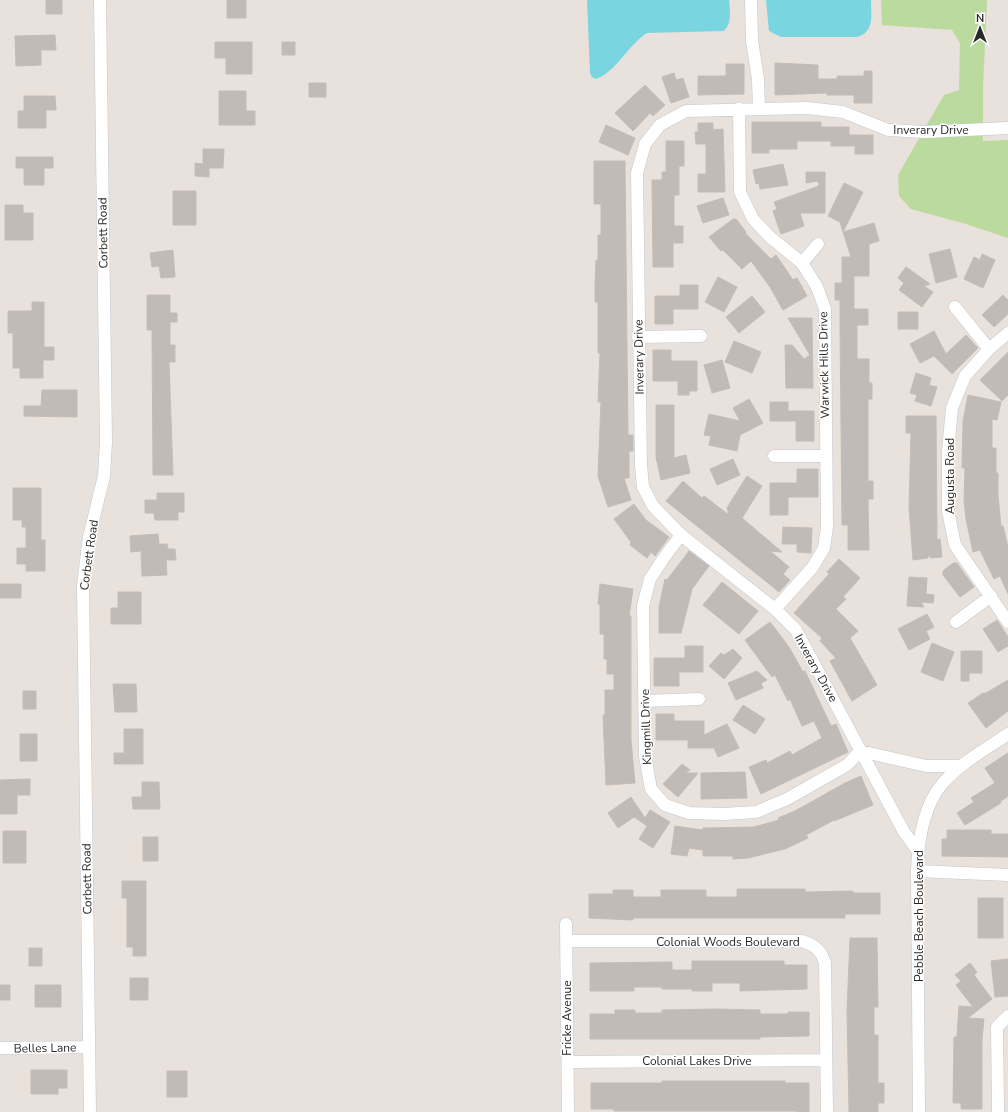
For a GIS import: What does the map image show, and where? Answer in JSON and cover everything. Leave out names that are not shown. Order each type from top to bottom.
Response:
[{"type":"street","name":"Corbett Road","points":[[90,1112],[82,585],[89,537],[104,476],[106,442],[100,0]]},
{"type":"street","points":[[751,0],[752,41],[758,79],[759,109]]},
{"type":"street","name":"Inverary Drive","points":[[918,851],[904,832],[796,630],[775,609],[681,536],[653,506],[643,486],[641,465],[638,337],[637,173],[645,144],[660,125],[686,111],[807,108],[843,112],[888,130],[924,132],[1008,129]]},
{"type":"street","name":"Warwick Hills Drive","points":[[739,109],[740,192],[753,219],[770,237],[802,263],[817,287],[825,309],[827,527],[824,548],[812,568],[775,609]]},
{"type":"street","points":[[802,263],[818,244]]},
{"type":"street","points":[[955,307],[989,349]]},
{"type":"street","name":"Augusta Road","points":[[1008,334],[989,349],[965,376],[952,408],[948,451],[948,511],[955,545],[1008,622]]},
{"type":"street","points":[[638,337],[700,336]]},
{"type":"street","points":[[774,456],[826,456]]},
{"type":"street","name":"Kingmill Drive","points":[[681,536],[662,559],[650,579],[643,606],[645,756],[651,789],[665,805],[688,813],[723,814],[756,812],[788,799],[847,765],[860,751]]},
{"type":"street","points":[[956,622],[990,596]]},
{"type":"street","points":[[645,701],[698,699]]},
{"type":"street","name":"Pebble Beach Boulevard","points":[[919,1112],[917,872],[918,851],[925,816],[941,785],[961,766],[1008,734]]},
{"type":"street","points":[[860,751],[926,766],[961,766]]},
{"type":"street","points":[[917,872],[1008,876]]},
{"type":"street","name":"Fricke Avenue","points":[[566,924],[568,1112]]},
{"type":"street","name":"Colonial Woods Boulevard","points":[[567,941],[802,941],[812,944],[822,952],[825,963],[827,1112]]},
{"type":"street","points":[[998,1112],[997,1027],[1008,1016]]},
{"type":"street","name":"Belles Lane","points":[[0,1048],[89,1047]]},
{"type":"street","name":"Colonial Lakes Drive","points":[[568,1062],[826,1060]]},
{"type":"green space","points":[[881,0],[987,0],[983,87],[983,141],[1008,140],[1008,238],[966,224],[911,209],[899,196],[898,175],[944,95],[959,90],[960,43],[952,30],[882,25]]},
{"type":"water","points":[[587,0],[729,0],[730,13],[727,28],[724,31],[647,33],[634,44],[616,65],[603,76],[596,79],[592,77],[590,73]]},
{"type":"water","points":[[766,0],[871,0],[871,22],[867,31],[863,35],[857,37],[781,37],[769,31]]},
{"type":"building","points":[[46,0],[62,0],[62,14],[46,14]]},
{"type":"building","points":[[227,0],[246,0],[246,18],[227,18]]},
{"type":"building","points":[[55,35],[56,50],[41,50],[41,65],[16,66],[15,36]]},
{"type":"building","points":[[215,42],[252,42],[252,74],[226,74],[226,58],[215,58]]},
{"type":"building","points":[[282,42],[295,42],[295,55],[282,55]]},
{"type":"building","points":[[775,63],[818,65],[818,79],[837,79],[837,76],[864,76],[864,71],[872,71],[872,103],[854,103],[854,95],[827,95],[827,93],[775,95]]},
{"type":"building","points":[[726,64],[744,64],[744,94],[698,95],[698,76],[726,76]]},
{"type":"building","points":[[674,73],[676,80],[683,78],[689,97],[671,103],[662,77]]},
{"type":"building","points":[[309,83],[326,83],[326,97],[309,97]]},
{"type":"building","points":[[645,85],[665,105],[653,116],[650,113],[633,131],[615,113]]},
{"type":"building","points":[[219,91],[246,91],[246,111],[255,111],[255,125],[219,125]]},
{"type":"building","points":[[24,96],[55,96],[56,110],[46,110],[46,128],[18,128],[18,111],[24,111]]},
{"type":"building","points":[[752,122],[821,122],[821,127],[849,127],[849,135],[873,135],[873,154],[855,154],[855,146],[831,146],[831,141],[797,141],[797,149],[769,149],[769,153],[752,153]]},
{"type":"building","points":[[698,123],[713,123],[713,130],[723,129],[725,192],[698,192],[698,174],[706,174],[706,144],[696,144],[695,132],[698,132]]},
{"type":"building","points":[[606,125],[635,138],[628,155],[599,142]]},
{"type":"building","points":[[666,141],[684,141],[684,166],[679,166],[679,195],[674,195],[674,226],[683,226],[683,243],[673,243],[673,267],[653,267],[652,180],[662,180],[662,172],[666,172]]},
{"type":"building","points":[[203,149],[224,149],[223,168],[209,168],[209,177],[195,176],[195,163],[203,164]]},
{"type":"building","points":[[16,157],[53,157],[53,168],[44,168],[44,185],[24,185],[24,168],[16,168]]},
{"type":"building","points":[[594,161],[625,161],[628,435],[633,435],[633,451],[629,451],[629,478],[624,478],[631,500],[608,507],[598,476],[601,402],[598,402],[600,353],[598,353],[598,302],[595,302],[595,285],[596,260],[598,260],[598,235],[601,235],[601,204],[594,204]]},
{"type":"building","points":[[783,164],[788,185],[760,189],[759,183],[756,184],[753,170]]},
{"type":"building","points":[[806,172],[825,172],[825,213],[800,213],[804,226],[781,234],[773,211],[777,209],[774,202],[819,186],[818,181],[806,183]]},
{"type":"building","points":[[844,183],[863,192],[843,232],[840,222],[828,216]]},
{"type":"building","points":[[173,191],[196,191],[196,225],[173,225]]},
{"type":"building","points":[[723,198],[729,215],[703,223],[697,206]]},
{"type":"building","points":[[5,205],[23,205],[23,213],[33,213],[33,240],[5,240]]},
{"type":"building","points":[[733,219],[736,219],[746,232],[745,233],[771,259],[776,255],[793,280],[797,278],[807,296],[783,310],[770,287],[751,261],[742,269],[723,250],[721,251],[709,237]]},
{"type":"building","points":[[874,223],[879,241],[869,244],[869,276],[854,276],[854,309],[868,309],[868,325],[857,325],[857,359],[869,359],[869,383],[872,383],[872,399],[868,399],[868,481],[873,481],[873,499],[868,499],[869,550],[848,550],[848,525],[842,525],[840,300],[835,300],[835,283],[842,283],[842,257],[851,257],[843,232]]},
{"type":"building","points":[[950,249],[957,277],[936,283],[929,254]]},
{"type":"building","points":[[173,250],[175,277],[161,278],[159,266],[152,267],[150,253]]},
{"type":"building","points":[[982,254],[995,260],[983,288],[964,279],[974,257],[980,260]]},
{"type":"building","points":[[906,267],[930,284],[924,286],[933,292],[922,307],[899,290],[904,283],[898,278]]},
{"type":"building","points":[[718,277],[737,287],[724,312],[705,302]]},
{"type":"building","points":[[680,285],[698,285],[698,309],[673,309],[673,324],[655,324],[655,296],[680,296]]},
{"type":"building","points":[[147,295],[170,295],[170,313],[177,313],[177,322],[170,322],[170,345],[175,345],[175,362],[169,362],[173,475],[153,475],[152,330],[147,330]]},
{"type":"building","points":[[1003,295],[1008,300],[1008,314],[994,327],[982,315]]},
{"type":"building","points":[[752,296],[765,312],[739,333],[726,317]]},
{"type":"building","points":[[32,302],[44,302],[44,347],[54,347],[54,360],[43,360],[43,378],[20,378],[20,368],[13,368],[13,333],[8,333],[8,311],[32,311]]},
{"type":"building","points":[[898,312],[918,312],[918,329],[898,329]]},
{"type":"building","points":[[788,318],[812,318],[813,388],[786,388],[785,345],[792,345],[804,359],[810,355]]},
{"type":"building","points":[[934,331],[946,354],[966,335],[978,348],[952,374],[934,356],[920,363],[910,344]]},
{"type":"building","points":[[734,341],[761,352],[752,373],[725,362]]},
{"type":"building","points":[[653,350],[671,350],[671,361],[697,361],[697,391],[689,391],[689,395],[678,395],[678,381],[653,381]]},
{"type":"building","points":[[1008,352],[1008,395],[1002,401],[980,380]]},
{"type":"building","points":[[722,360],[730,388],[712,393],[704,365]]},
{"type":"building","points":[[916,373],[931,378],[929,385],[937,387],[931,406],[915,401],[917,395],[910,393]]},
{"type":"building","points":[[42,390],[77,390],[77,417],[24,416],[24,406],[41,406]]},
{"type":"building","points":[[968,395],[1001,402],[997,420],[992,419],[992,448],[996,448],[996,473],[998,473],[998,496],[1001,526],[1003,526],[1008,547],[1008,594],[1000,576],[994,579],[980,550],[973,552],[966,519],[964,501],[965,468],[962,468],[963,421]]},
{"type":"building","points":[[749,399],[763,423],[740,435],[737,451],[709,445],[711,436],[704,435],[709,414],[740,421],[733,408]]},
{"type":"building","points":[[770,402],[788,402],[788,411],[814,411],[814,441],[796,441],[796,421],[770,421]]},
{"type":"building","points":[[656,405],[674,405],[674,458],[686,455],[690,473],[661,480],[656,457]]},
{"type":"building","points":[[906,416],[936,416],[937,540],[940,539],[942,557],[931,558],[928,555],[928,558],[913,560],[909,508],[911,433],[906,433]]},
{"type":"building","points":[[733,459],[740,475],[717,485],[710,469]]},
{"type":"building","points":[[797,469],[818,469],[818,497],[788,497],[788,515],[770,515],[770,483],[797,483]]},
{"type":"building","points":[[747,476],[762,486],[742,518],[782,552],[770,551],[789,567],[783,574],[790,580],[779,592],[666,501],[683,481],[702,498],[704,496],[729,515],[727,508]]},
{"type":"building","points":[[13,488],[41,488],[41,540],[45,540],[45,571],[26,571],[26,564],[17,564],[17,548],[26,548],[26,527],[22,527],[22,520],[13,520]]},
{"type":"building","points":[[157,493],[184,493],[184,512],[178,512],[178,520],[155,520],[154,513],[145,513],[145,500],[157,500]]},
{"type":"building","points":[[634,504],[646,520],[669,537],[655,556],[651,552],[647,558],[630,545],[631,542],[614,519]]},
{"type":"building","points":[[783,527],[812,528],[811,553],[797,552],[797,544],[782,544]]},
{"type":"building","points":[[158,534],[159,544],[167,544],[168,549],[175,549],[176,560],[166,560],[167,575],[142,576],[141,551],[131,552],[130,536]]},
{"type":"building","points":[[689,551],[709,566],[692,589],[681,633],[659,633],[659,607],[665,579],[667,580]]},
{"type":"building","points":[[839,559],[860,578],[843,597],[846,599],[836,609],[858,631],[850,638],[877,685],[852,701],[830,661],[836,658],[820,641],[822,638],[794,613],[829,574],[827,572]]},
{"type":"building","points":[[953,563],[957,563],[974,587],[960,597],[943,575],[943,571]]},
{"type":"building","points":[[909,577],[927,578],[926,594],[934,595],[933,603],[921,602],[924,607],[907,606]]},
{"type":"building","points":[[722,582],[758,611],[739,634],[703,605]]},
{"type":"building","points":[[0,584],[21,584],[21,598],[0,598]]},
{"type":"building","points":[[600,584],[633,589],[629,616],[631,616],[631,740],[635,783],[606,785],[603,715],[605,715],[605,690],[614,690],[614,674],[607,674],[607,659],[604,659],[604,634],[600,634],[600,604],[598,604]]},
{"type":"building","points":[[118,592],[141,592],[141,624],[111,624],[111,608],[118,608]]},
{"type":"building","points":[[927,614],[934,627],[926,631],[930,639],[909,650],[898,629]]},
{"type":"building","points":[[997,620],[1008,637],[1008,646],[998,652],[983,629]]},
{"type":"building","points":[[770,622],[789,647],[803,672],[805,671],[831,726],[836,724],[848,752],[761,794],[749,767],[766,760],[767,763],[790,751],[792,755],[822,738],[814,721],[802,726],[790,699],[788,701],[775,675],[772,677],[745,640]]},
{"type":"building","points":[[932,643],[954,652],[943,681],[921,672]]},
{"type":"building","points":[[685,646],[703,646],[703,672],[679,672],[679,686],[654,686],[654,658],[685,658]]},
{"type":"building","points":[[733,649],[742,658],[724,679],[709,666],[721,653],[724,655]]},
{"type":"building","points":[[961,651],[982,651],[982,673],[969,673],[969,681],[961,681]]},
{"type":"building","points":[[757,671],[767,680],[761,683],[763,688],[736,700],[728,683]]},
{"type":"building","points":[[1008,680],[1008,711],[986,728],[968,703]]},
{"type":"building","points":[[113,684],[136,684],[137,712],[115,712]]},
{"type":"building","points":[[23,691],[36,691],[36,709],[23,709]]},
{"type":"building","points":[[743,705],[765,719],[755,734],[733,720]]},
{"type":"building","points":[[656,714],[674,714],[674,721],[704,721],[704,735],[727,724],[739,748],[718,757],[714,748],[688,748],[688,740],[656,740]]},
{"type":"building","points":[[124,729],[143,729],[143,764],[114,764],[114,753],[124,753]]},
{"type":"building","points":[[20,734],[37,734],[37,761],[20,761]]},
{"type":"building","points":[[1008,753],[1008,796],[1000,802],[1001,803],[965,825],[957,813],[974,802],[971,798],[995,783],[985,768]]},
{"type":"building","points":[[682,764],[690,770],[685,773],[698,773],[678,797],[663,784]]},
{"type":"building","points":[[745,772],[747,798],[701,799],[701,773]]},
{"type":"building","points":[[861,776],[873,805],[834,820],[806,835],[808,838],[785,849],[748,858],[733,859],[733,856],[703,856],[703,850],[689,848],[687,856],[671,854],[675,826],[703,830],[703,828],[754,827],[779,820],[778,818],[795,811],[845,783]]},
{"type":"building","points":[[30,779],[30,795],[17,795],[17,814],[0,814],[0,780]]},
{"type":"building","points":[[142,782],[159,782],[160,809],[133,809],[132,797],[142,797]]},
{"type":"building","points":[[631,797],[645,818],[650,810],[670,822],[653,848],[639,839],[647,826],[634,817],[618,828],[608,813]]},
{"type":"building","points":[[947,830],[991,830],[991,834],[1008,834],[1008,857],[942,856],[942,839],[947,839]]},
{"type":"building","points":[[3,831],[26,831],[26,863],[3,863]]},
{"type":"building","points":[[143,837],[158,837],[158,861],[143,861]]},
{"type":"building","points":[[122,881],[146,881],[146,956],[133,956],[133,947],[127,947],[127,898],[122,898]]},
{"type":"building","points":[[737,889],[805,889],[805,892],[853,891],[853,893],[880,893],[880,914],[845,914],[845,918],[633,918],[633,920],[589,918],[589,894],[613,894],[613,890],[633,890],[633,897],[661,897],[661,890],[706,890],[706,897],[737,897]]},
{"type":"building","points":[[978,898],[1003,898],[1003,938],[978,938]]},
{"type":"building","points":[[850,938],[877,938],[878,1007],[874,1007],[874,1035],[878,1035],[878,1083],[884,1083],[884,1103],[878,1103],[878,1112],[849,1112],[847,1011]]},
{"type":"building","points":[[29,948],[42,948],[42,966],[29,966]]},
{"type":"building","points":[[1008,959],[1008,996],[995,997],[991,961]]},
{"type":"building","points":[[692,961],[784,961],[784,965],[807,965],[807,989],[740,991],[740,983],[712,983],[712,991],[662,989],[662,987],[634,987],[634,991],[590,991],[590,963],[672,962],[672,970],[692,970]]},
{"type":"building","points":[[970,963],[977,972],[974,975],[992,999],[968,1018],[984,1019],[982,1039],[982,1109],[961,1109],[961,1103],[953,1103],[954,1037],[957,1037],[959,1006],[973,1007],[956,985],[961,981],[955,975]]},
{"type":"building","points":[[130,978],[148,978],[148,1000],[130,1000]]},
{"type":"building","points":[[0,985],[10,985],[10,1000],[0,1000]]},
{"type":"building","points":[[35,985],[61,985],[61,1007],[35,1007]]},
{"type":"building","points":[[615,1010],[635,1010],[635,1013],[662,1013],[662,1010],[760,1010],[760,1014],[809,1012],[809,1036],[760,1037],[760,1039],[590,1039],[590,1014],[615,1014]]},
{"type":"building","points":[[31,1070],[67,1070],[67,1088],[58,1088],[58,1094],[31,1094]]},
{"type":"building","points":[[167,1071],[187,1071],[187,1097],[167,1097]]},
{"type":"building","points":[[662,1081],[785,1081],[785,1083],[809,1083],[809,1112],[614,1111],[614,1109],[591,1109],[591,1083],[662,1083]]}]
